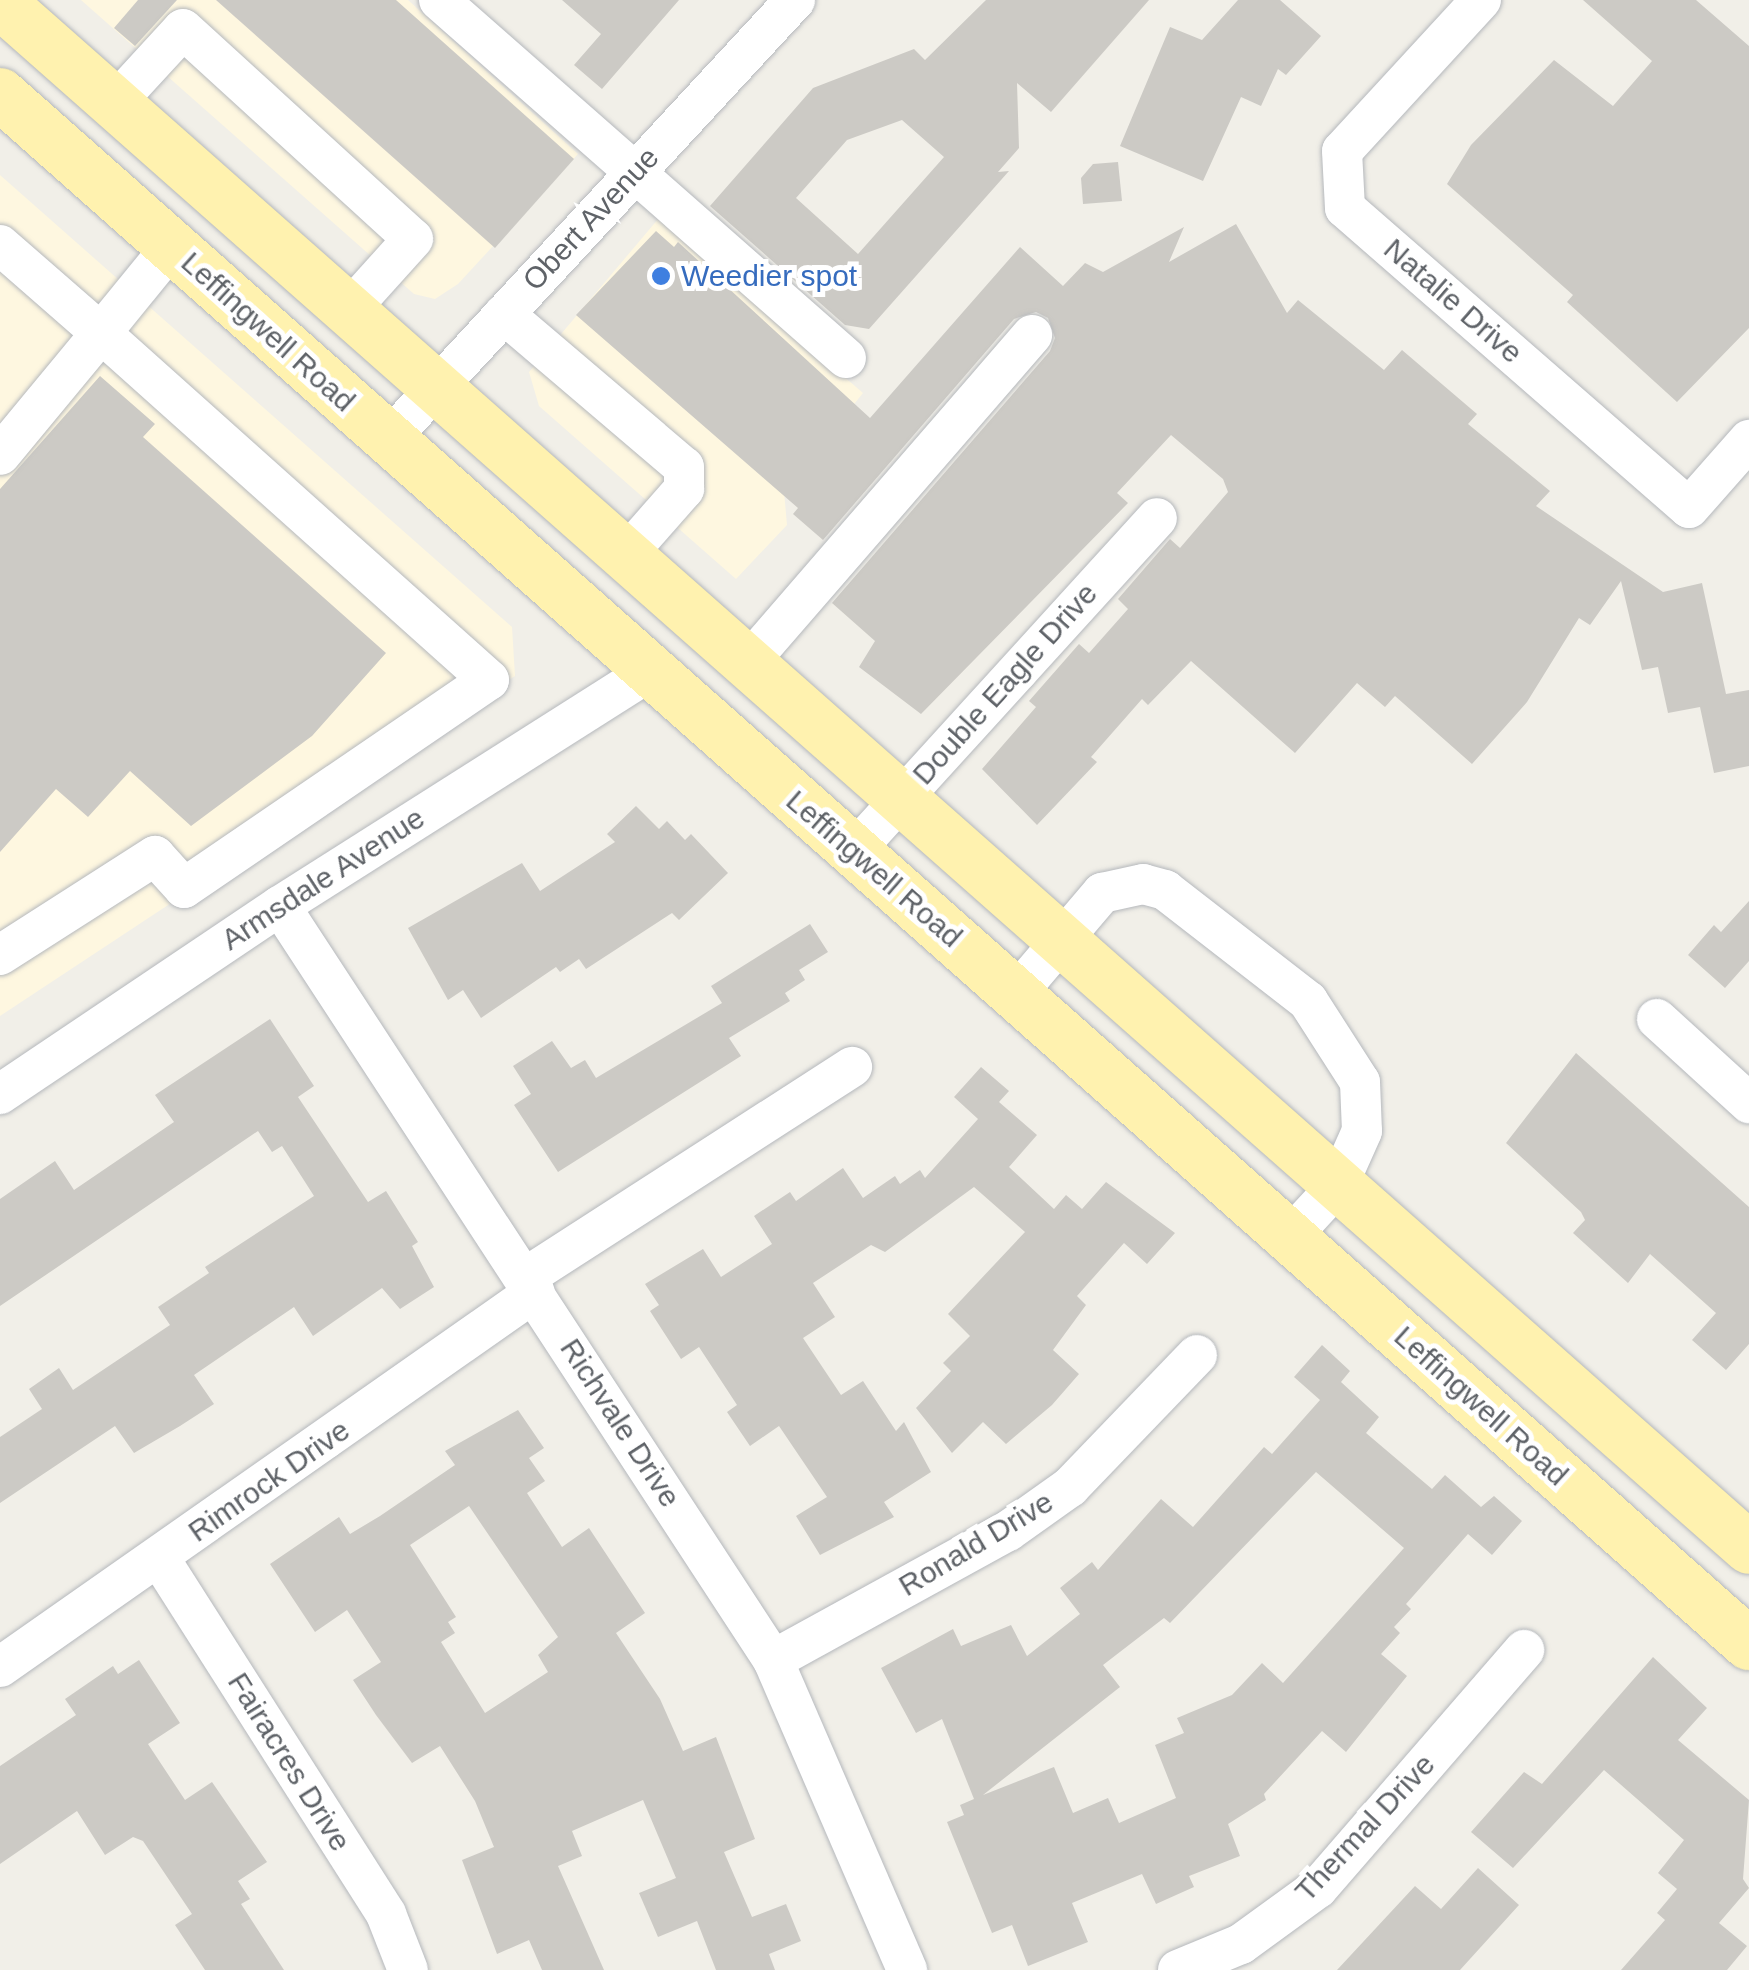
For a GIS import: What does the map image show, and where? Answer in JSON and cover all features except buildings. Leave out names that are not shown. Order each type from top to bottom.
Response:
[{"type":"main road","points":[[0,2],[1749,1548]]},
{"type":"main road","name":"Leffingwell Road","points":[[0,94],[1749,1644]]},
{"type":"street","points":[[439,0],[846,358]]},
{"type":"street","name":"Obert Avenue","points":[[389,439],[795,0]]},
{"type":"street","name":"Natalie Drive","points":[[1481,0],[1342,152],[1346,208],[1688,508],[1749,440]]},
{"type":"street","points":[[115,103],[184,29],[413,239],[349,310]]},
{"type":"street","points":[[0,244],[489,680],[184,888],[155,856],[0,955]]},
{"type":"street","points":[[7,433],[101,333],[172,246]]},
{"type":"street","points":[[504,314],[684,466],[684,489],[626,555]]},
{"type":"street","points":[[748,662],[1032,335]]},
{"type":"street","name":"Double Eagle Drive","points":[[854,851],[1157,518]]},
{"type":"street","name":"Armsdale Avenue","points":[[0,1094],[280,906],[650,671]]},
{"type":"street","points":[[1016,994],[1102,894],[1143,884],[1166,890],[1308,1001],[1360,1082],[1362,1130],[1338,1185],[1290,1237]]},
{"type":"street","name":"Richvale Drive","points":[[280,906],[774,1660],[907,1970]]},
{"type":"street","points":[[1657,1019],[1749,1102]]},
{"type":"street","name":"Rimrock Drive","points":[[0,1666],[160,1558],[530,1285],[852,1067]]},
{"type":"street","name":"Ronald Drive","points":[[774,1660],[1008,1532],[1070,1487],[1197,1355]]},
{"type":"street","name":"Fairacres Drive","points":[[160,1558],[386,1914],[408,1970]]},
{"type":"street","name":"Thermal Drive","points":[[1178,1970],[1241,1944],[1318,1888],[1524,1650]]},
{"type":"shaded area","points":[[81,0],[408,0],[578,154],[458,284],[435,299],[414,294]]},
{"type":"shaded area","points":[[0,175],[512,627],[515,676],[0,1016]]},
{"type":"shaded area","points":[[659,218],[863,393],[784,491],[787,525],[736,579],[539,406],[529,372]]},
{"type":"place","name":"Weedier spot","points":[[661,276]]}]
